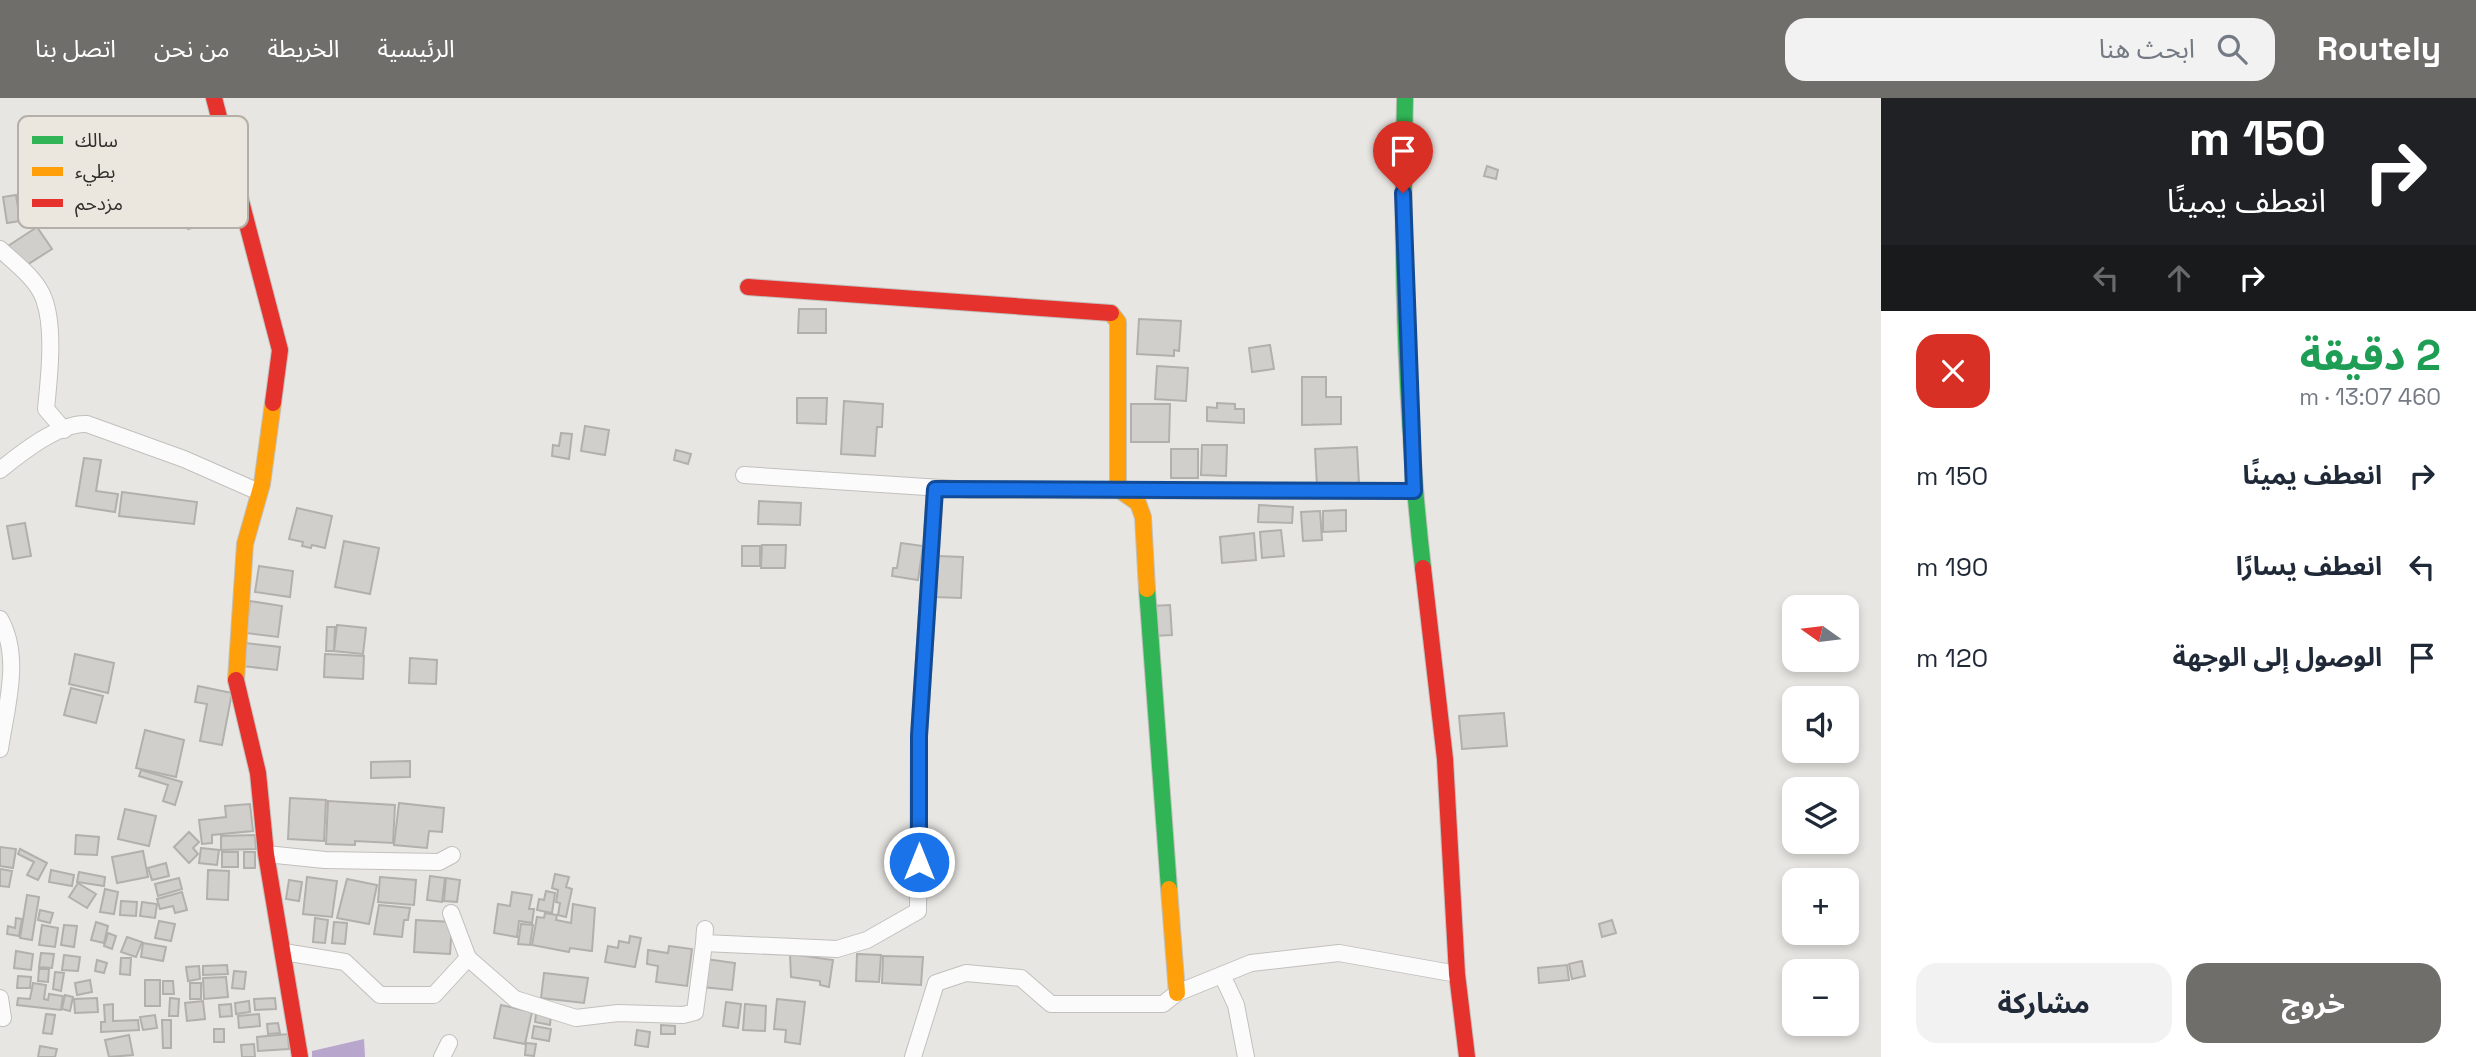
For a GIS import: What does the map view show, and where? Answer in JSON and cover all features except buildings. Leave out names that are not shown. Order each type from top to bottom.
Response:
[{"type":"street","points":[[214,98],[219,116]]},
{"type":"street","points":[[1405,98],[1402,216],[1414,491],[1445,759],[1457,974],[1467,1057]]},
{"type":"street","points":[[248,228],[280,350],[259,492],[245,544],[244,592],[236,683],[258,773],[266,854],[300,1057]]},
{"type":"street","points":[[0,249],[30,278],[44,299],[51,356],[46,409],[64,430]]},
{"type":"street","points":[[748,287],[1110,312],[1118,322],[1118,489]]},
{"type":"street","points":[[0,470],[29,447],[75,423],[87,424],[184,459],[259,492]]},
{"type":"street","points":[[744,475],[935,489],[1414,491]]},
{"type":"street","points":[[451,913],[468,958],[515,999],[576,1018],[618,1013],[695,1013],[704,936],[837,949],[867,940],[918,911],[919,736],[935,489]]},
{"type":"street","points":[[1118,489],[1138,503],[1143,517],[1150,651],[1177,993]]},
{"type":"street","points":[[0,619],[8,633],[12,665],[0,749]]},
{"type":"street","points":[[266,854],[325,860],[439,862],[452,855]]},
{"type":"street","points":[[284,952],[345,961],[380,995],[434,995],[468,958]]},
{"type":"street","points":[[913,1057],[936,983],[966,973],[1021,978],[1051,1004],[1163,1004],[1177,993],[1251,963],[1339,953],[1457,974]]},
{"type":"street","points":[[1222,975],[1236,1005],[1246,1057]]},
{"type":"street","points":[[0,998],[4,1018]]},
{"type":"shaded area","points":[[364,1039],[365,1057],[312,1057],[312,1051]]},
{"type":"traffic: fast","points":[[1405,98],[1404,215],[1408,392],[1423,568]]},
{"type":"traffic: fast","points":[[1147,589],[1169,889]]},
{"type":"traffic: slow","points":[[1111,313],[1118,322],[1118,489],[1138,503],[1143,517],[1147,589]]},
{"type":"traffic: slow","points":[[236,680],[245,544],[262,484],[273,403]]},
{"type":"traffic: slow","points":[[1169,889],[1177,993]]},
{"type":"traffic: jam","points":[[214,98],[219,116]]},
{"type":"traffic: jam","points":[[248,228],[280,350],[273,403]]},
{"type":"traffic: jam","points":[[748,287],[1111,313]]},
{"type":"traffic: jam","points":[[1423,568],[1445,759],[1457,974],[1467,1057]]},
{"type":"traffic: jam","points":[[236,680],[258,773],[266,854],[300,1057]]},
{"type":"route","points":[[919,862],[919,736],[926,595],[935,489],[1414,491],[1403,193]]}]
